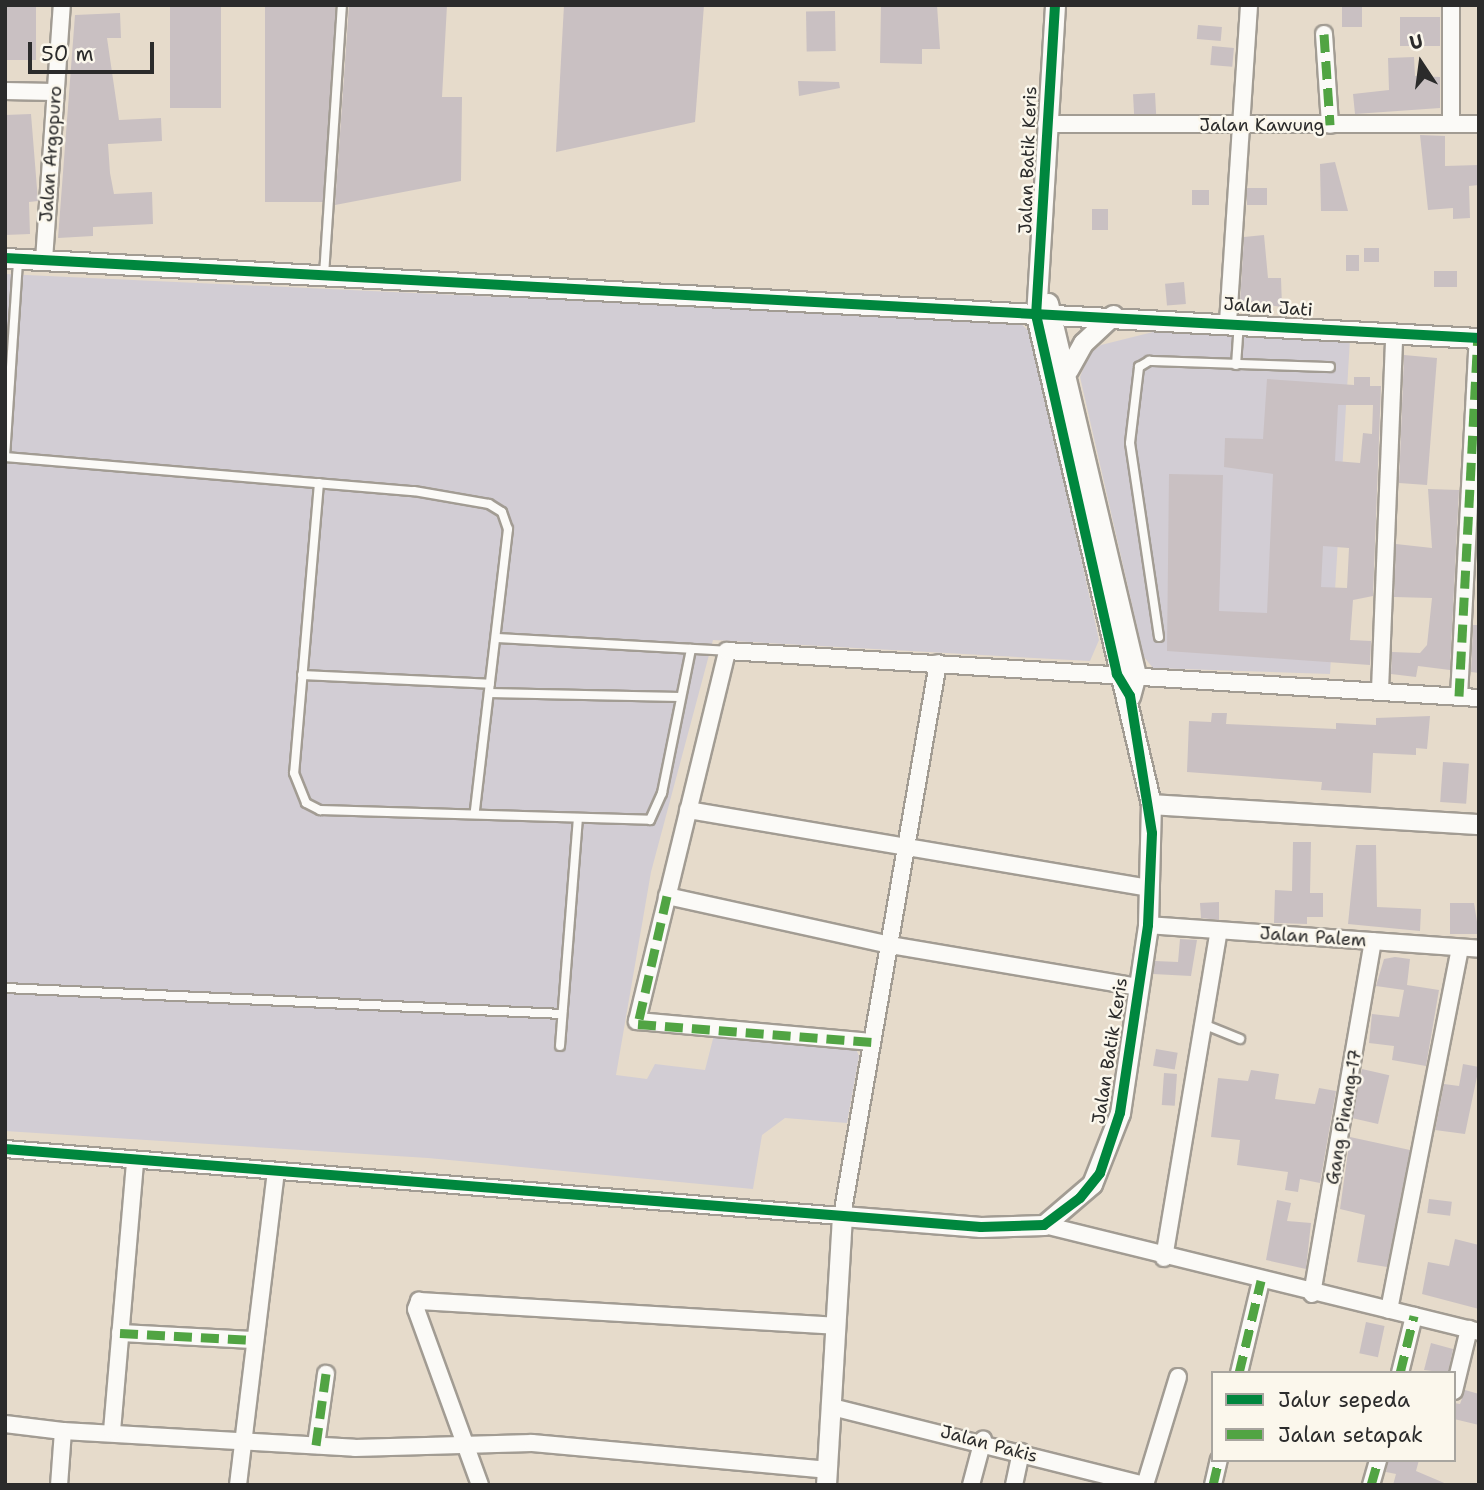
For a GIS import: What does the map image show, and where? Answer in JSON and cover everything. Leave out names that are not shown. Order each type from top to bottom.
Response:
[{"type":"street","name":"Jalan Argopuro","points":[[44,260],[62,5]]},
{"type":"street","name":"Jalan Batik Keris","points":[[1045,315],[1042,294],[1046,124],[1055,5]]},
{"type":"street","points":[[1233,322],[1237,124],[1249,5]]},
{"type":"street","points":[[1451,5],[1451,124]]},
{"type":"street","points":[[1324,33],[1330,125]]},
{"type":"street","points":[[5,91],[54,92]]},
{"type":"street","name":"Jalan Kawung","points":[[1046,124],[1479,124]]},
{"type":"street","name":"Jalan Jati","points":[[12,259],[1045,315],[1112,315],[1478,338]]},
{"type":"street","points":[[1045,315],[1068,370],[1136,674],[1130,696]]},
{"type":"street","points":[[1045,315],[1068,463],[1116,674],[1130,696]]},
{"type":"street","points":[[1068,370],[1083,343],[1112,315]]},
{"type":"street","points":[[1380,690],[1394,334]]},
{"type":"street","points":[[1459,696],[1478,338]]},
{"type":"street","points":[[1068,463],[1088,459]]},
{"type":"street","points":[[1091,562],[1110,558]]},
{"type":"street","points":[[872,1042],[638,1024],[727,651],[1136,674],[1479,698]]},
{"type":"street","points":[[5,1423],[63,1431],[112,1431],[316,1446],[414,1448],[466,1441],[826,1477],[842,1216],[938,663]]},
{"type":"street","name":"Jalan Batik Keris","points":[[1045,1225],[1080,1198],[1105,1161],[1120,1113],[1148,925],[1149,888],[1151,804],[1130,696]]},
{"type":"street","points":[[1151,804],[1479,824]]},
{"type":"street","points":[[688,810],[1149,888]]},
{"type":"street","points":[[667,896],[890,945],[1138,987]]},
{"type":"street","name":"Jalan Palem","points":[[1148,925],[1479,949]]},
{"type":"street","points":[[1164,1258],[1219,931]]},
{"type":"street","name":"Gang Pinang-17","points":[[1312,1294],[1373,941]]},
{"type":"street","points":[[1388,1310],[1460,948]]},
{"type":"street","points":[[5,1149],[981,1227],[1045,1225],[1164,1258],[1474,1331],[1456,1385]]},
{"type":"street","points":[[112,1431],[135,1160]]},
{"type":"street","points":[[238,1485],[276,1172]]},
{"type":"street","points":[[1240,1371],[1261,1281]]},
{"type":"street","points":[[480,1485],[416,1309],[419,1301],[835,1326]]},
{"type":"street","points":[[1400,1371],[1414,1316]]},
{"type":"street","points":[[120,1334],[254,1340]]},
{"type":"street","points":[[316,1446],[326,1374]]},
{"type":"street","points":[[1144,1485],[1178,1377]]},
{"type":"street","name":"Jalan Pakis","points":[[832,1407],[983,1440],[1116,1482],[1144,1485]]},
{"type":"street","points":[[59,1485],[63,1431]]},
{"type":"street","points":[[971,1485],[983,1440]]},
{"type":"street","points":[[1014,1485],[1021,1452]]},
{"type":"street","points":[[1213,1485],[1219,1462]]},
{"type":"street","points":[[1371,1485],[1377,1462]]},
{"type":"lane","points":[[324,275],[342,5]]},
{"type":"lane","points":[[12,259],[5,457],[414,491],[489,504],[502,512],[508,529],[475,812]]},
{"type":"lane","points":[[1233,322],[1236,365]]},
{"type":"lane","points":[[1159,637],[1130,443],[1135,379],[1149,361],[1330,367]]},
{"type":"lane","points":[[318,483],[294,773],[306,803],[320,810],[475,812],[578,819],[650,820],[662,793],[691,649]]},
{"type":"lane","points":[[497,638],[727,651]]},
{"type":"lane","points":[[302,675],[489,689],[680,697]]},
{"type":"lane","points":[[560,1046],[578,819]]},
{"type":"lane","points":[[5,988],[562,1014]]},
{"type":"lane","points":[[1203,1024],[1240,1038]]},
{"type":"shaded area","points":[[5,274],[1018,321],[1032,334],[1099,640],[1090,661],[713,640],[651,872],[616,1075],[647,1079],[655,1064],[705,1070],[715,1031],[853,1042],[859,1056],[847,1123],[785,1118],[762,1135],[753,1189],[428,1158],[5,1131]]},
{"type":"shaded area","points":[[1153,332],[1350,339],[1330,674],[1153,668],[1144,657],[1080,377],[1089,354],[1101,345]]},
{"type":"building","points":[[5,5],[36,5],[36,60],[5,60]]},
{"type":"building","points":[[170,5],[221,5],[221,108],[170,108]]},
{"type":"building","points":[[265,5],[335,5],[335,202],[265,202]]},
{"type":"building","points":[[349,5],[447,5],[442,97],[462,97],[461,181],[335,205]]},
{"type":"building","points":[[564,5],[704,5],[695,122],[556,152]]},
{"type":"building","points":[[881,5],[937,5],[940,49],[922,49],[922,64],[880,63]]},
{"type":"building","points":[[1342,5],[1362,5],[1362,27],[1342,27]]},
{"type":"building","points":[[835,11],[836,51],[807,52],[806,12]]},
{"type":"building","points":[[120,13],[121,38],[107,38],[119,120],[161,118],[162,141],[108,144],[110,173],[114,194],[152,192],[153,224],[93,227],[93,236],[58,238],[75,15]]},
{"type":"building","points":[[1400,17],[1440,17],[1440,46],[1400,46]]},
{"type":"building","points":[[1198,25],[1222,27],[1221,41],[1197,39]]},
{"type":"building","points":[[1212,46],[1234,48],[1232,67],[1210,65]]},
{"type":"building","points":[[1414,57],[1415,76],[1440,77],[1440,108],[1355,114],[1353,94],[1389,90],[1388,58]]},
{"type":"building","points":[[798,81],[839,82],[840,88],[799,96]]},
{"type":"building","points":[[1155,93],[1156,114],[1134,115],[1133,94]]},
{"type":"building","points":[[31,114],[38,201],[29,202],[30,234],[5,235],[5,115]]},
{"type":"building","points":[[1420,135],[1445,136],[1445,166],[1479,165],[1479,185],[1469,186],[1470,218],[1453,219],[1453,208],[1428,210]]},
{"type":"building","points":[[1335,162],[1348,211],[1321,211],[1320,164]]},
{"type":"building","points":[[1247,188],[1267,188],[1267,205],[1247,205]]},
{"type":"building","points":[[1192,190],[1209,190],[1209,205],[1192,205]]},
{"type":"building","points":[[1092,209],[1108,209],[1108,230],[1092,230]]},
{"type":"building","points":[[1264,235],[1268,278],[1281,278],[1282,307],[1240,301],[1244,237]]},
{"type":"building","points":[[1364,248],[1379,248],[1379,262],[1364,262]]},
{"type":"building","points":[[1346,255],[1359,255],[1359,271],[1346,271]]},
{"type":"building","points":[[1434,271],[1457,271],[1457,287],[1434,287]]},
{"type":"building","points":[[1184,282],[1186,304],[1167,306],[1165,284]]},
{"type":"building","points":[[1404,355],[1437,358],[1427,485],[1399,483]]},
{"type":"building","points":[[1354,377],[1370,377],[1370,386],[1381,386],[1373,596],[1353,600],[1350,640],[1371,641],[1370,665],[1167,651],[1169,474],[1223,475],[1219,611],[1267,613],[1273,474],[1224,467],[1225,438],[1263,439],[1267,379],[1354,385]],"holes":[[[1338,405],[1373,405],[1372,434],[1363,433],[1360,463],[1335,461]],[[1323,546],[1349,548],[1347,588],[1321,587]]]},
{"type":"building","points":[[1428,489],[1459,490],[1450,670],[1418,666],[1416,677],[1391,674],[1392,652],[1420,653],[1427,645],[1432,598],[1394,597],[1396,544],[1432,548]]},
{"type":"building","points":[[1473,625],[1479,625],[1479,673],[1471,672]]},
{"type":"building","points":[[1212,713],[1227,713],[1226,724],[1336,729],[1336,723],[1376,725],[1376,718],[1430,716],[1427,749],[1416,748],[1416,755],[1373,753],[1371,793],[1321,790],[1322,782],[1187,772],[1189,721],[1211,722]]},
{"type":"building","points":[[1443,762],[1469,764],[1466,804],[1440,802]]},
{"type":"building","points":[[1293,842],[1311,842],[1310,893],[1323,893],[1323,917],[1307,917],[1307,924],[1274,923],[1275,890],[1292,891]]},
{"type":"building","points":[[1356,845],[1376,845],[1377,907],[1421,909],[1420,931],[1348,924]]},
{"type":"building","points":[[1219,902],[1219,920],[1201,918],[1200,903]]},
{"type":"building","points":[[1450,903],[1474,903],[1479,934],[1450,934]]},
{"type":"building","points":[[1180,939],[1197,940],[1191,976],[1153,974],[1155,961],[1178,962]]},
{"type":"building","points":[[1384,959],[1410,959],[1407,985],[1439,990],[1426,1066],[1392,1060],[1394,1046],[1369,1043],[1372,1014],[1399,1017],[1404,990],[1376,986]]},
{"type":"building","points":[[1156,1049],[1178,1053],[1175,1070],[1153,1066]]},
{"type":"building","points":[[1463,1064],[1479,1067],[1465,1134],[1435,1130],[1444,1084],[1459,1086]]},
{"type":"building","points":[[1362,1069],[1389,1075],[1378,1124],[1351,1118]]},
{"type":"building","points":[[1251,1070],[1279,1074],[1275,1099],[1315,1104],[1319,1088],[1336,1091],[1320,1183],[1300,1179],[1298,1192],[1285,1190],[1288,1172],[1237,1165],[1240,1140],[1211,1137],[1218,1078],[1248,1081]]},
{"type":"building","points":[[1164,1073],[1177,1074],[1175,1106],[1162,1105]]},
{"type":"building","points":[[1350,1137],[1410,1150],[1387,1267],[1357,1262],[1365,1215],[1340,1209]]},
{"type":"building","points":[[1429,1199],[1452,1202],[1450,1216],[1427,1213]]},
{"type":"building","points":[[1277,1200],[1291,1203],[1287,1221],[1311,1223],[1306,1269],[1266,1260]]},
{"type":"building","points":[[1455,1239],[1479,1245],[1479,1309],[1422,1294],[1428,1262],[1449,1266]]},
{"type":"building","points":[[1366,1322],[1385,1326],[1378,1357],[1359,1353]]},
{"type":"building","points":[[1431,1343],[1453,1349],[1448,1371],[1424,1370]]},
{"type":"building","points":[[1465,1390],[1479,1394],[1479,1425],[1456,1419],[1456,1403],[1460,1404]]},
{"type":"building","points":[[1388,1462],[1418,1462],[1416,1471],[1449,1485],[1393,1485],[1396,1474],[1386,1472]]},
{"type":"marked path","points":[[1324,34],[1330,125]]},
{"type":"marked path","points":[[1459,696],[1478,338]]},
{"type":"marked path","points":[[667,896],[638,1024],[872,1042]]},
{"type":"marked path","points":[[1239,1371],[1261,1281]]},
{"type":"marked path","points":[[1400,1371],[1414,1316]]},
{"type":"marked path","points":[[120,1333],[254,1340]]},
{"type":"marked path","points":[[316,1445],[326,1374]]},
{"type":"marked path","points":[[1213,1485],[1219,1462]]},
{"type":"marked path","points":[[1371,1485],[1377,1462]]},
{"type":"cycle path","points":[[5,1149],[981,1227],[1044,1225],[1080,1198],[1100,1173],[1120,1113],[1148,925],[1152,833],[1130,696],[1117,674],[1036,316],[1055,5]]},
{"type":"cycle path","points":[[5,258],[1479,338]]}]
